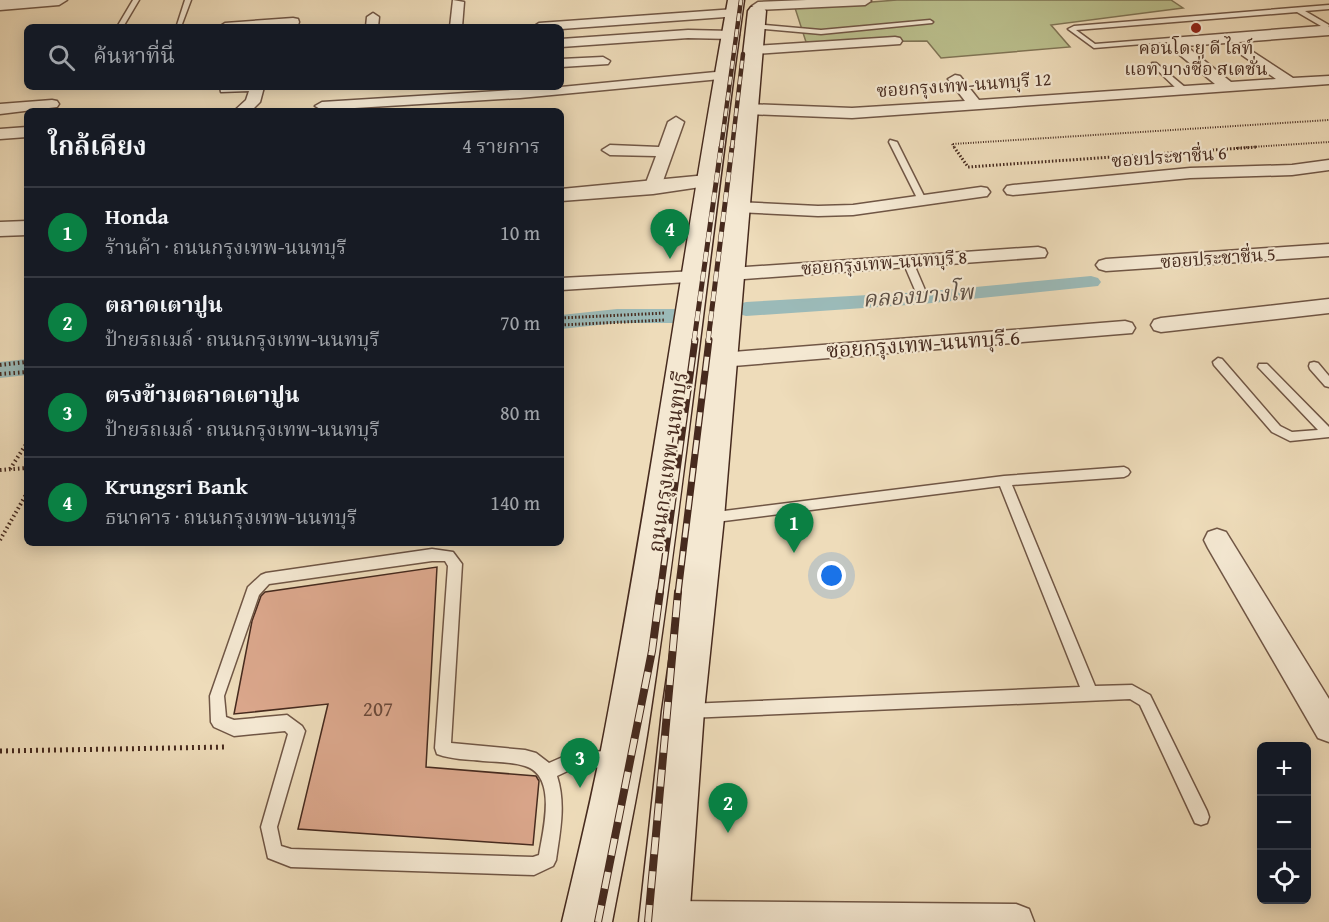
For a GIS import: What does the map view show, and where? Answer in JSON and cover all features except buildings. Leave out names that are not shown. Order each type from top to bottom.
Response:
[{"type":"main road","name":"ถนนกรุงเทพ-นนทบุรี","points":[[586,922],[620,759],[660,527],[707,181],[726,75],[747,19]]},
{"type":"main road","name":"ถนนกรุงเทพ-นนทบุรี","points":[[664,921],[683,711],[706,518],[747,109],[747,19]]},
{"type":"main road","points":[[696,274],[731,274]]},
{"type":"street","points":[[0,5],[59,0]]},
{"type":"street","points":[[456,24],[458,2]]},
{"type":"street","points":[[564,26],[747,19],[865,2]]},
{"type":"street","points":[[564,52],[688,34],[747,19],[895,41]]},
{"type":"street","points":[[259,24],[293,21]]},
{"type":"street","points":[[1228,87],[1174,43],[1329,31]]},
{"type":"street","points":[[1290,82],[1249,49],[1318,46]]},
{"type":"street","points":[[564,52],[603,61]]},
{"type":"street","points":[[564,87],[726,75]]},
{"type":"street","points":[[955,79],[975,104]]},
{"type":"street","name":"ซอยกรุงเทพ-นนทบุรี 12","points":[[747,109],[852,113],[1329,80]]},
{"type":"street","points":[[246,108],[253,102],[256,90]]},
{"type":"street","points":[[322,106],[519,90]]},
{"type":"street","points":[[0,109],[52,104]]},
{"type":"street","points":[[653,188],[676,122]]},
{"type":"street","points":[[0,134],[24,132]]},
{"type":"street","points":[[610,150],[666,152]]},
{"type":"street","name":"ซอยประชาชื่น 6","points":[[1013,190],[1190,173],[1293,170],[1329,165]]},
{"type":"street","points":[[564,195],[707,181]]},
{"type":"street","points":[[736,207],[818,211],[853,210],[981,192]]},
{"type":"street","points":[[0,229],[24,228]]},
{"type":"street","name":"ซอยประชาชื่น 5","points":[[1106,266],[1329,250]]},
{"type":"street","name":"ซอยกรุงเทพ-นนทบุรี 8","points":[[731,274],[1038,253]]},
{"type":"street","points":[[564,284],[696,274]]},
{"type":"street","points":[[1161,325],[1329,306]]},
{"type":"street","name":"ซอยกรุงเทพ-นนทบุรี 6","points":[[721,360],[1125,328]]},
{"type":"street","points":[[1217,540],[1329,727]]},
{"type":"street","points":[[664,921],[1016,922]]},
{"type":"lane","points":[[122,24],[136,0]]},
{"type":"lane","points":[[179,24],[188,0]]},
{"type":"lane","points":[[1299,10],[1328,27],[1094,46],[1071,29],[1329,7]]},
{"type":"lane","points":[[747,19],[821,32],[930,22]]},
{"type":"lane","points":[[1154,64],[1184,90]]},
{"type":"lane","points":[[893,142],[922,200]]},
{"type":"lane","points":[[908,262],[920,290]]},
{"type":"lane","points":[[1218,362],[1276,429],[1284,435],[1290,437],[1328,433]]},
{"type":"lane","points":[[1314,366],[1329,383]]},
{"type":"lane","points":[[1263,367],[1328,433]]},
{"type":"lane","points":[[706,518],[1004,481],[1124,472]]},
{"type":"lane","points":[[1004,481],[1091,695]]},
{"type":"lane","points":[[432,555],[448,556],[455,564],[443,748],[453,753],[481,753],[531,759],[547,772],[555,788],[547,860],[534,866],[291,858],[273,852],[269,827],[297,731],[287,723],[234,728],[219,722],[217,696],[253,591],[266,579],[432,555]]},
{"type":"lane","points":[[683,711],[1132,692],[1145,700],[1201,817]]},
{"type":"lane","points":[[547,772],[574,760],[620,759]]},
{"type":"path","points":[[1329,120],[952,144],[968,167],[1329,142]]},
{"type":"path","points":[[564,318],[619,313],[690,316]]},
{"type":"path","points":[[564,325],[690,316]]},
{"type":"path","points":[[0,365],[24,363]]},
{"type":"path","points":[[0,374],[24,372]]},
{"type":"path","points":[[10,469],[24,448]]},
{"type":"path","points":[[0,470],[24,468]]},
{"type":"path","points":[[0,540],[24,498]]},
{"type":"path","points":[[0,752],[234,746]]},
{"type":"green space","points":[[897,0],[1171,0],[1183,8],[1051,25],[1070,47],[941,58],[927,41],[806,42],[795,8]]},
{"type":"waterway","name":"คลองบางโพ","points":[[746,309],[922,298],[1091,282]]},
{"type":"waterway","name":"คลองบางโพ","points":[[564,322],[617,316],[683,316]]},
{"type":"waterway","name":"คลองบางโพ","points":[[0,370],[24,367]]},
{"type":"railway","points":[[721,148],[741,0]]},
{"type":"railway","points":[[732,148],[743,54]]},
{"type":"railway","points":[[694,341],[721,147]]},
{"type":"railway","points":[[708,341],[732,147]]},
{"type":"railway","points":[[660,593],[695,340]]},
{"type":"railway","points":[[678,593],[709,340]]},
{"type":"railway","points":[[598,922],[652,651],[660,592]]},
{"type":"railway","points":[[648,922],[678,592]]},
{"type":"place","name":"คอนโด ยู ดี ไลท์ แอท บางซื่อ สเตชั่น","points":[[1196,28]]},
{"type":"place","name":"Krungsri Bank","points":[[670,259]]},
{"type":"place","name":"Honda","points":[[794,553]]},
{"type":"place","name":"ตรงข้ามตลาดเตาปูน","points":[[580,788]]},
{"type":"place","name":"ตลาดเตาปูน","points":[[728,833]]}]
